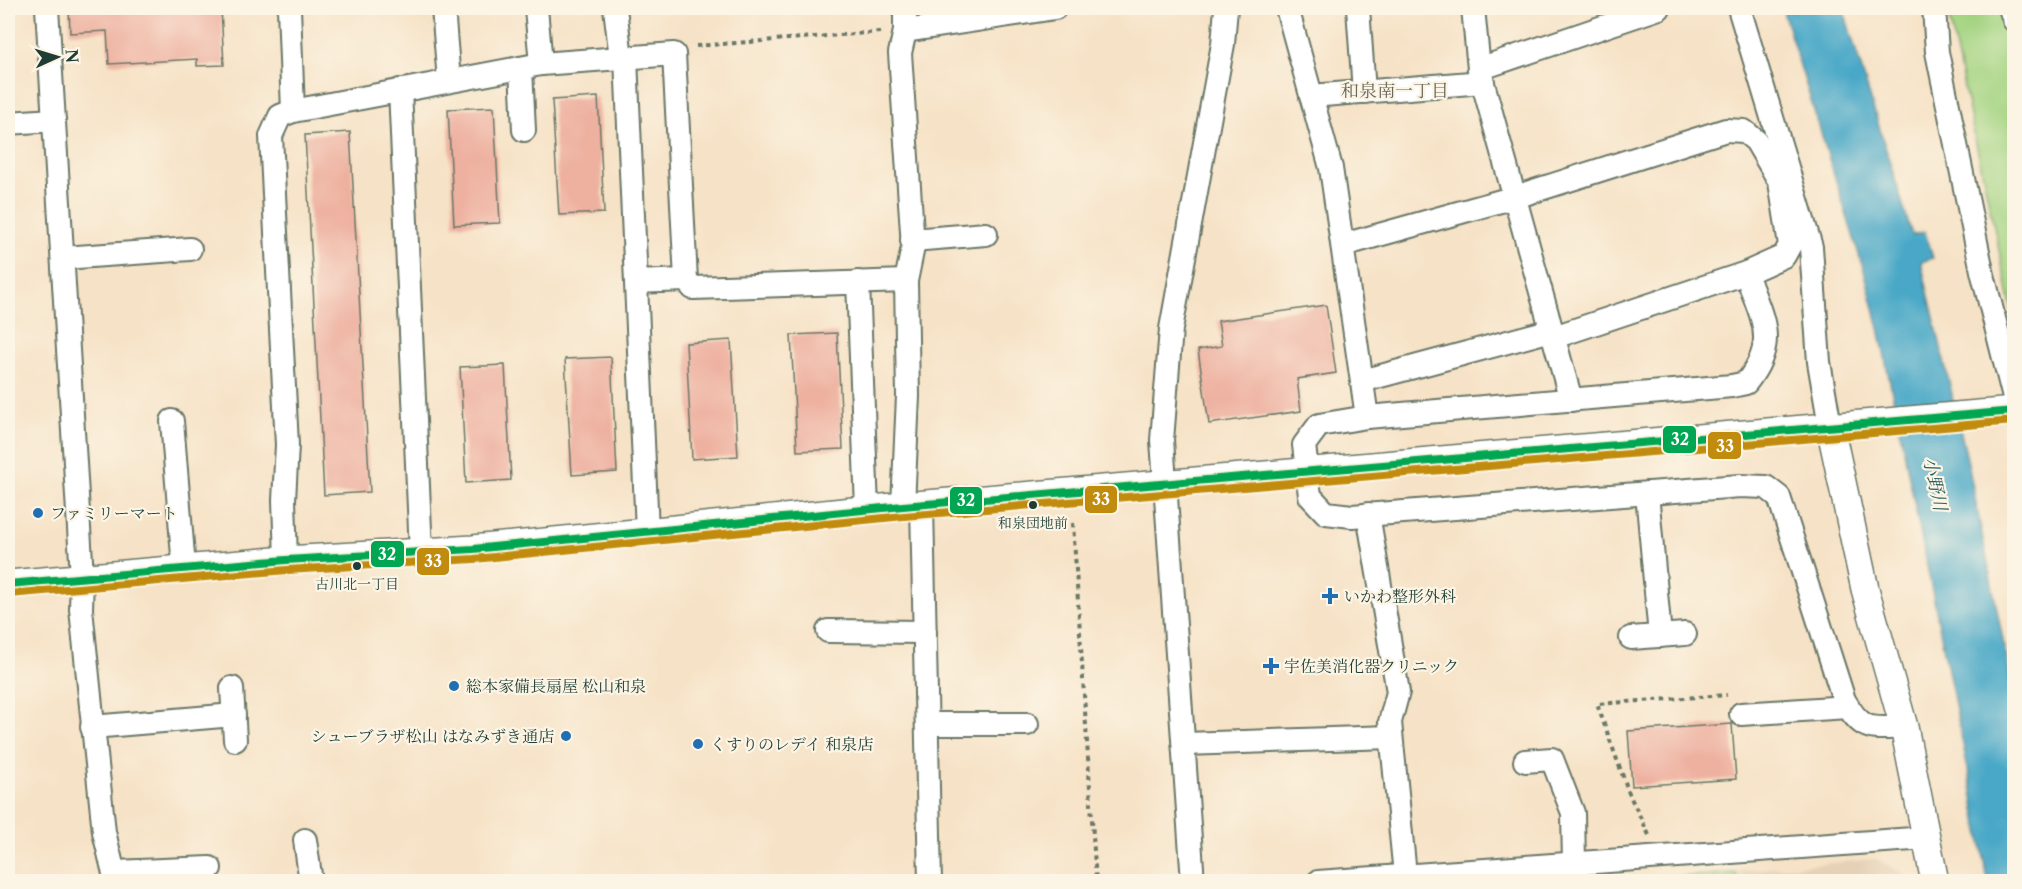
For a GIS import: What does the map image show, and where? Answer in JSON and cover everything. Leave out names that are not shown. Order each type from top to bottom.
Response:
[{"type":"street","points":[[47,8],[82,577],[81,609],[104,832],[116,877],[210,868]]},
{"type":"street","points":[[290,8],[293,111]]},
{"type":"street","points":[[443,8],[449,81]]},
{"type":"street","points":[[524,130],[536,8]]},
{"type":"street","points":[[615,8],[623,58],[647,531]]},
{"type":"street","points":[[905,8],[905,31],[900,53],[912,240],[906,281],[908,396],[913,505],[925,632],[930,882]]},
{"type":"street","points":[[905,31],[1055,8]]},
{"type":"street","points":[[1193,882],[1162,440],[1171,328],[1223,44],[1226,8]]},
{"type":"street","points":[[1287,8],[1331,168],[1367,417]]},
{"type":"street","points":[[1358,8],[1364,92]]},
{"type":"street","points":[[1473,8],[1481,75],[1572,400]]},
{"type":"street","points":[[1311,96],[1364,92],[1481,75],[1659,8]]},
{"type":"street","points":[[1740,8],[1785,180],[1811,247],[1819,362],[1830,426],[1865,589],[1905,727],[1935,882]]},
{"type":"street","points":[[8,584],[286,560],[421,552],[867,509],[1859,424],[2009,407],[1937,51],[1934,8]]},
{"type":"street","points":[[2010,8],[2014,20]]},
{"type":"street","points":[[286,560],[287,445],[271,135],[280,116],[293,111],[531,66],[674,54],[686,280],[693,288],[906,281]]},
{"type":"street","points":[[400,90],[421,552]]},
{"type":"street","points":[[8,123],[54,120]]},
{"type":"street","points":[[1343,245],[1515,197],[1726,130],[1744,131],[1756,141],[1785,180],[1790,245],[1784,256],[1746,273],[1553,333],[1362,381]]},
{"type":"street","points":[[912,240],[986,234]]},
{"type":"street","points":[[63,258],[190,249]]},
{"type":"street","points":[[1746,273],[1766,335],[1765,352],[1746,383],[1367,417],[1319,425],[1304,446],[1310,496],[1326,513],[1352,516],[1740,486],[1766,487],[1779,497],[1848,707],[1854,719],[1870,729],[1905,727]]},
{"type":"street","points":[[636,282],[686,280]]},
{"type":"street","points":[[858,282],[867,509]]},
{"type":"street","points":[[172,421],[184,568]]},
{"type":"street","points":[[1647,493],[1660,636]]},
{"type":"street","points":[[1368,514],[1398,692],[1390,722],[1405,875]]},
{"type":"street","points":[[828,631],[925,632]]},
{"type":"street","points":[[1631,638],[1685,634]]},
{"type":"street","points":[[232,688],[235,740]]},
{"type":"street","points":[[1741,714],[1848,707]]},
{"type":"street","points":[[92,727],[234,715]]},
{"type":"street","points":[[927,724],[1027,724]]},
{"type":"street","points":[[1185,744],[1391,737]]},
{"type":"street","points":[[1525,761],[1552,759],[1573,813],[1574,863]]},
{"type":"street","points":[[1318,882],[1926,838]]},
{"type":"street","points":[[305,840],[311,882]]},
{"type":"path","points":[[674,54],[686,46],[905,31]]},
{"type":"path","points":[[1073,523],[1096,882]]},
{"type":"path","points":[[1660,857],[1630,796],[1597,704],[1728,694]]},
{"type":"shaded area","points":[[1877,859],[1906,875],[1907,881],[1617,882]]},
{"type":"green space","points":[[1947,8],[2000,8],[2014,53],[2014,320]]},
{"type":"green space","points":[[1736,873],[1737,881],[1617,881]]},
{"type":"water","name":"小野川","points":[[1782,8],[1843,8],[1912,235],[1925,232],[1933,258],[1921,262],[1968,463],[2014,696],[2014,881],[1988,881],[1968,769],[1879,328],[1866,277]]},
{"type":"building","points":[[69,8],[221,8],[224,65],[197,66],[197,59],[109,64],[107,31],[70,33]]},
{"type":"building","points":[[598,97],[604,213],[559,215],[552,100]]},
{"type":"building","points":[[494,107],[500,223],[454,225],[448,109]]},
{"type":"building","points":[[350,132],[370,492],[324,495],[305,135]]},
{"type":"building","points":[[1326,305],[1336,373],[1297,379],[1301,411],[1209,424],[1198,350],[1222,346],[1218,321]]},
{"type":"building","points":[[837,333],[843,449],[797,451],[791,335]]},
{"type":"building","points":[[731,340],[738,456],[692,459],[686,343]]},
{"type":"building","points":[[611,357],[617,472],[572,475],[565,359]]},
{"type":"building","points":[[505,365],[511,480],[466,483],[460,367]]},
{"type":"building","points":[[1732,724],[1736,779],[1632,786],[1628,731]]},
{"type":"transit line","name":"32","points":[[8,584],[286,560],[473,549],[903,506],[2014,411]]},
{"type":"transit line","name":"33","points":[[9,594],[287,570],[474,559],[904,516],[2014,421]]},
{"type":"place","name":"和泉団地前","points":[[1033,505]]},
{"type":"place","name":"ファミリーマート","points":[[38,513]]},
{"type":"place","name":"古川北一丁目","points":[[357,566]]},
{"type":"place","name":"いかわ整形外科","points":[[1330,596]]},
{"type":"place","name":"宇佐美消化器クリニック","points":[[1271,666]]},
{"type":"place","name":"総本家備長扇屋 松山和泉","points":[[454,686]]},
{"type":"place","name":"シューブラザ松山 はなみずき通店","points":[[566,736]]},
{"type":"place","name":"くすりのレデイ 和泉店","points":[[698,744]]},
{"type":"district","name":"和泉南一丁目","points":[[1395,91]]}]
